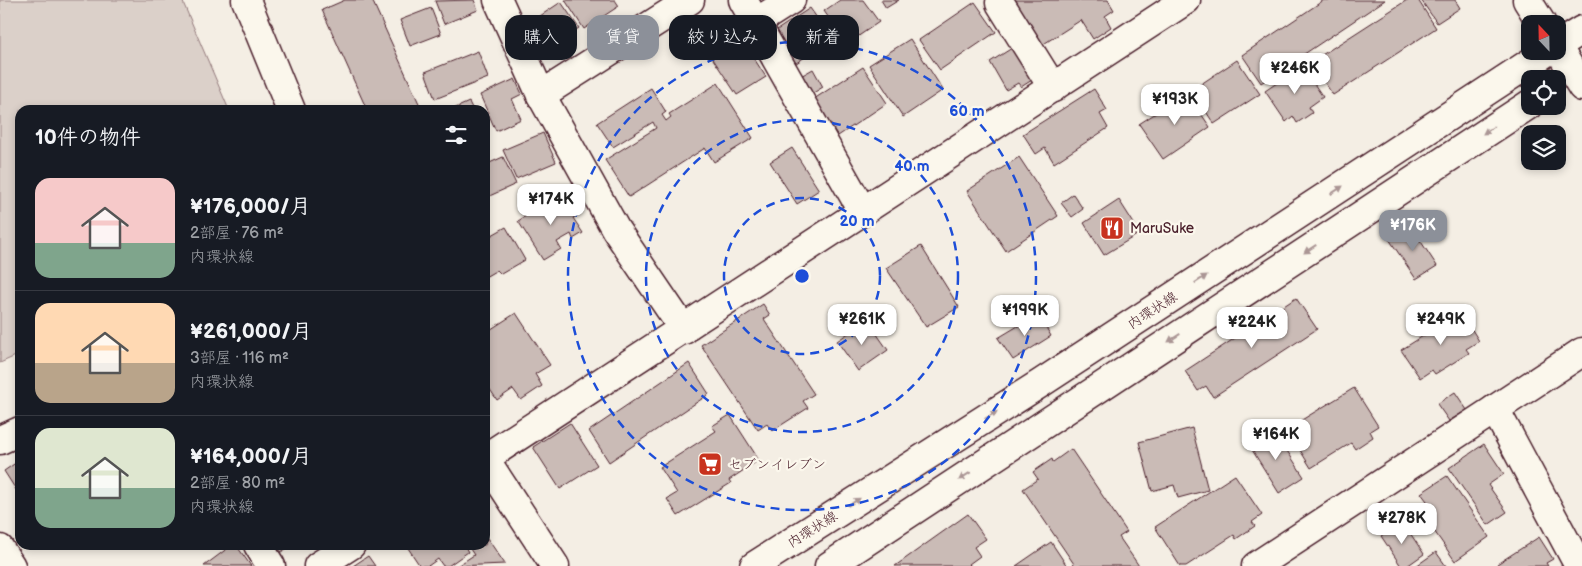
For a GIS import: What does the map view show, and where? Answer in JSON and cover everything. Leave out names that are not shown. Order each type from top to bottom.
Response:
[{"type":"street","points":[[246,0],[289,105]]},
{"type":"street","points":[[498,0],[541,95],[616,230],[684,330]]},
{"type":"street","points":[[541,95],[690,0]]},
{"type":"street","points":[[791,0],[749,12],[863,212]]},
{"type":"street","points":[[490,455],[684,330],[1186,0]]},
{"type":"street","points":[[1527,0],[1536,15]]},
{"type":"street","points":[[1000,4],[1053,88]]},
{"type":"street","points":[[1566,41],[1582,30]]},
{"type":"street","name":"内環状線","points":[[754,566],[1041,383],[1534,60]]},
{"type":"street","points":[[1565,60],[1574,79]]},
{"type":"street","points":[[829,566],[1521,110]]},
{"type":"street","points":[[1256,566],[1582,352]]},
{"type":"street","points":[[1495,409],[1579,566]]},
{"type":"street","points":[[0,440],[15,433]]},
{"type":"street","points":[[490,466],[555,566]]},
{"type":"street","points":[[0,549],[11,566]]},
{"type":"street","points":[[261,550],[272,566]]},
{"type":"street","points":[[318,566],[343,550]]},
{"type":"shaded area","points":[[0,0],[182,0],[227,105],[15,105],[15,356],[0,363]]},
{"type":"building","points":[[345,0],[372,0],[420,105],[365,105],[322,10]]},
{"type":"building","points":[[474,0],[478,10],[444,24],[435,1]]},
{"type":"building","points":[[565,0],[615,0],[619,6],[605,15],[587,15],[587,27],[584,29],[577,15],[575,15]]},
{"type":"building","points":[[840,0],[863,0],[879,22],[859,36],[859,15],[827,15],[824,11]]},
{"type":"building","points":[[881,0],[899,0],[886,8]]},
{"type":"building","points":[[1013,0],[1108,0],[1114,10],[1105,16],[1111,27],[1093,39],[1081,20],[1042,45]]},
{"type":"building","points":[[1324,0],[1385,0],[1261,83],[1242,55]]},
{"type":"building","points":[[1407,0],[1418,0],[1436,28],[1333,95],[1311,62]]},
{"type":"building","points":[[1421,0],[1455,0],[1460,8],[1437,23]]},
{"type":"building","points":[[561,2],[570,15],[542,15]]},
{"type":"building","points":[[975,2],[996,32],[940,70],[919,40]]},
{"type":"building","points":[[431,8],[441,34],[410,46],[400,20]]},
{"type":"building","points":[[810,8],[815,15],[800,15]]},
{"type":"building","points":[[787,23],[787,52],[777,37],[777,30]]},
{"type":"building","points":[[910,39],[943,90],[903,117],[869,65]]},
{"type":"building","points":[[1012,48],[1032,80],[1021,87],[1018,83],[1006,90],[990,62]]},
{"type":"building","points":[[478,51],[488,78],[435,99],[425,72]]},
{"type":"building","points":[[714,60],[755,60],[766,77],[737,95]]},
{"type":"building","points":[[792,60],[801,60],[795,64]]},
{"type":"building","points":[[1237,60],[1260,94],[1214,124],[1192,90]]},
{"type":"building","points":[[1302,66],[1323,97],[1309,107],[1312,113],[1297,123],[1293,116],[1286,122],[1265,91]]},
{"type":"building","points":[[863,67],[887,103],[838,136],[814,99]]},
{"type":"building","points":[[813,69],[823,87],[810,95],[799,77]]},
{"type":"building","points":[[515,79],[522,94],[512,99],[521,119],[496,131],[490,118],[490,105],[484,105],[480,95]]},
{"type":"building","points":[[718,83],[753,138],[714,162],[705,148],[629,197],[605,160],[656,128],[653,122],[613,147],[597,123],[651,88],[666,112],[662,115],[666,121],[671,117],[669,114]]},
{"type":"building","points":[[1094,89],[1107,110],[1100,114],[1108,128],[1054,163],[1045,148],[1036,154],[1023,134]]},
{"type":"building","points":[[1187,93],[1210,127],[1163,159],[1139,124]]},
{"type":"building","points":[[543,133],[556,162],[516,179],[503,150]]},
{"type":"building","points":[[792,148],[819,190],[797,204],[770,162]]},
{"type":"building","points":[[503,157],[516,184],[490,196],[490,163]]},
{"type":"building","points":[[1019,157],[1058,216],[1006,251],[967,191]]},
{"type":"building","points":[[1073,194],[1083,209],[1072,217],[1061,203]]},
{"type":"building","points":[[560,198],[563,202],[568,198],[578,215],[573,218],[583,233],[573,239],[571,234],[557,242],[561,249],[543,260],[518,221],[543,205],[544,207]]},
{"type":"building","name":"MaruSuke","points":[[1119,200],[1140,233],[1104,255],[1084,223]]},
{"type":"building","points":[[1410,225],[1437,266],[1416,279],[1389,239]]},
{"type":"building","points":[[506,227],[525,260],[501,274],[497,270],[490,274],[490,236]]},
{"type":"building","points":[[921,246],[959,307],[926,327],[886,268]]},
{"type":"building","points":[[1296,298],[1317,329],[1213,397],[1206,386],[1198,391],[1185,371]]},
{"type":"building","points":[[763,304],[770,315],[764,319],[814,394],[803,401],[808,408],[772,431],[767,424],[758,430],[701,345]]},
{"type":"building","points":[[1461,312],[1479,341],[1466,349],[1469,353],[1435,374],[1432,370],[1420,378],[1401,350]]},
{"type":"building","points":[[516,313],[550,365],[535,374],[542,386],[521,400],[513,389],[497,400],[490,390],[490,330]]},
{"type":"building","points":[[1038,314],[1051,336],[1013,360],[998,338]]},
{"type":"building","points":[[867,320],[888,350],[858,371],[837,341]]},
{"type":"building","points":[[689,363],[709,394],[609,462],[589,431]]},
{"type":"building","points":[[1354,388],[1378,426],[1370,431],[1373,437],[1355,449],[1351,443],[1311,468],[1287,429]]},
{"type":"building","points":[[1455,392],[1467,410],[1449,421],[1437,404]]},
{"type":"building","name":"セブンイレブン","points":[[730,415],[759,460],[729,480],[731,483],[678,516],[667,499],[677,493],[660,467],[716,431],[712,426]]},
{"type":"building","points":[[570,423],[597,465],[560,489],[533,447]]},
{"type":"building","points":[[1192,428],[1208,490],[1178,498],[1174,485],[1152,491],[1139,442]]},
{"type":"building","points":[[1273,429],[1304,477],[1279,493],[1249,445]]},
{"type":"building","points":[[1484,444],[1504,474],[1488,485],[1507,512],[1488,525],[1449,468]]},
{"type":"building","points":[[1071,449],[1127,532],[1119,537],[1139,566],[1072,566],[1074,564],[1023,489],[1038,479],[1033,472],[1052,459],[1053,462]]},
{"type":"building","points":[[15,463],[15,488],[4,471]]},
{"type":"building","points":[[1235,475],[1262,515],[1252,522],[1255,526],[1236,539],[1234,535],[1186,566],[1180,566],[1155,527]]},
{"type":"building","points":[[1447,476],[1489,537],[1455,561],[1423,515],[1432,508],[1421,493]]},
{"type":"building","points":[[968,514],[986,539],[974,547],[980,556],[969,564],[971,566],[895,566]]},
{"type":"building","points":[[1402,521],[1424,554],[1407,566],[1401,566],[1381,536]]},
{"type":"building","points":[[1539,537],[1553,559],[1546,563],[1548,566],[1498,566],[1497,564]]},
{"type":"building","points":[[490,542],[505,564],[457,566],[474,555],[471,550],[490,550]]},
{"type":"building","points":[[1051,542],[1067,566],[1016,566]]},
{"type":"building","points":[[225,550],[240,550],[251,566],[204,566]]},
{"type":"building","points":[[409,550],[467,550],[468,552],[448,566],[443,566],[438,559],[428,566],[420,566]]},
{"type":"building","points":[[1436,552],[1446,566],[1416,566]]},
{"type":"building","points":[[368,556],[375,566],[353,566]]},
{"type":"place","name":"MaruSuke","points":[[1112,228]]},
{"type":"place","name":"セブンイレブン","points":[[710,464]]}]
